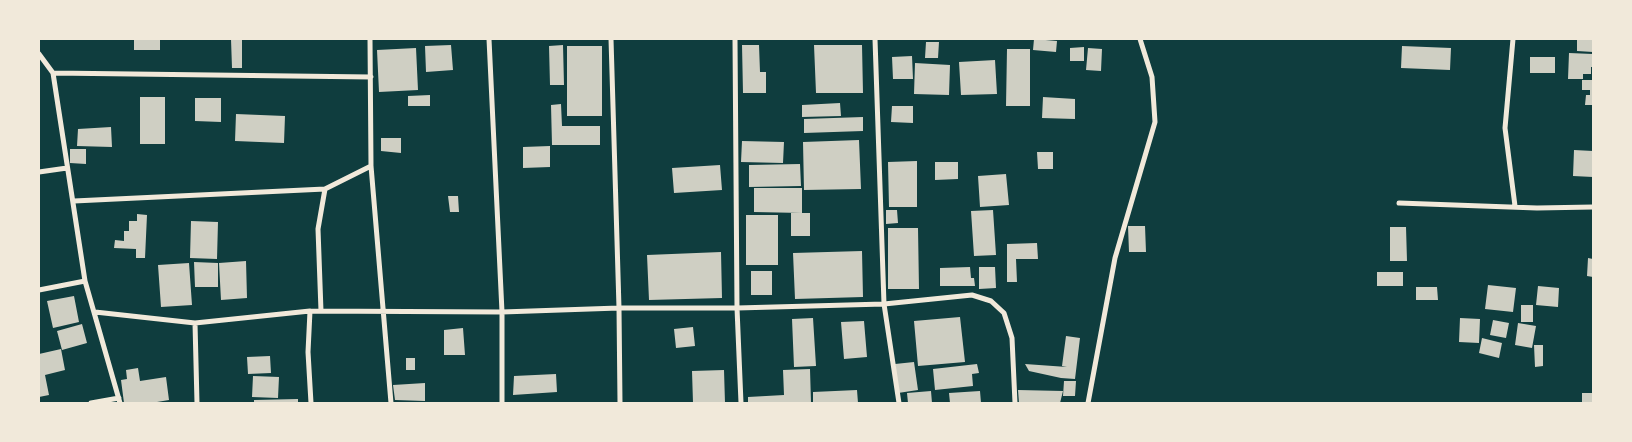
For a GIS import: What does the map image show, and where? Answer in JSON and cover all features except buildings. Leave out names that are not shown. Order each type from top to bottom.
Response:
[{"type":"street","points":[[370,39],[372,77],[371,166],[391,403]]},
{"type":"street","points":[[488,39],[502,312],[502,403]]},
{"type":"street","points":[[611,39],[620,403]]},
{"type":"street","points":[[735,39],[737,308],[741,403]]},
{"type":"street","points":[[875,39],[884,304],[899,403]]},
{"type":"street","points":[[1088,403],[1115,258],[1155,122],[1152,77],[1140,39]]},
{"type":"street","points":[[1513,39],[1505,128],[1515,206]]},
{"type":"street","points":[[39,54],[53,73],[86,281],[120,400],[91,403]]},
{"type":"street","points":[[53,73],[372,77]]},
{"type":"street","points":[[74,202],[325,189],[371,166]]},
{"type":"street","points":[[39,172],[67,168]]},
{"type":"street","points":[[321,311],[318,229],[325,189]]},
{"type":"street","points":[[1399,203],[1537,208],[1593,206]]},
{"type":"street","points":[[39,290],[86,281]]},
{"type":"street","points":[[95,312],[195,323],[310,311],[502,312],[619,308],[737,308],[884,304],[972,295],[991,301],[1004,313],[1012,338],[1015,403]]},
{"type":"street","points":[[310,311],[308,352],[310,403]]},
{"type":"street","points":[[195,323],[198,403]]}]
